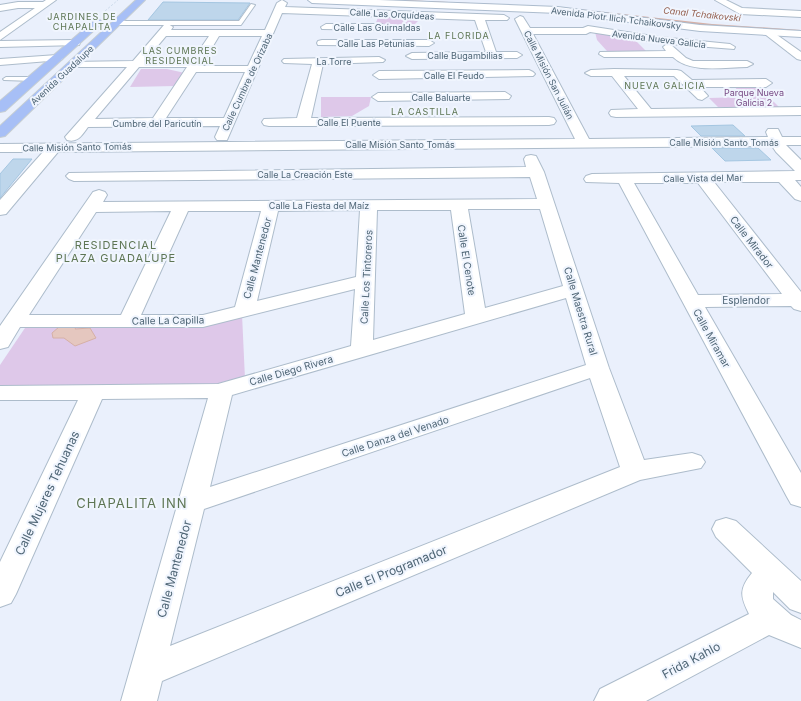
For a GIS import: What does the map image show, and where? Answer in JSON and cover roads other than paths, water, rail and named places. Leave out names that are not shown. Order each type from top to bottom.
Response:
[{"type":"main road","name":"Avenida Guadalupe","points":[[0,133],[141,0]]},
{"type":"main road","name":"Avenida Guadalupe","points":[[0,108],[107,14]]},
{"type":"street","name":"Avenida Piotr Ilich Tchaikovsky","points":[[312,0],[371,1],[515,8],[599,15],[700,28],[801,34]]},
{"type":"street","name":"Avenida Piotr Ilich Tchaikovsky","points":[[468,0],[581,5],[703,21],[801,26]]},
{"type":"street","points":[[719,0],[740,11],[801,14]]},
{"type":"street","points":[[0,8],[48,2]]},
{"type":"street","points":[[0,37],[48,2]]},
{"type":"street","points":[[770,2],[784,13]]},
{"type":"street","points":[[421,4],[415,15],[428,28]]},
{"type":"street","points":[[431,56],[428,28],[433,5]]},
{"type":"street","name":"Calle Las Orquídeas","points":[[281,6],[332,11],[415,15]]},
{"type":"street","name":"Calle Cumbre de Orizaba","points":[[222,137],[281,6]]},
{"type":"street","name":"Calle Misión San Julián","points":[[515,8],[584,142]]},
{"type":"street","points":[[303,122],[326,27],[332,11]]},
{"type":"street","points":[[479,17],[492,55]]},
{"type":"street","name":"Calle Las Orquídeas","points":[[428,28],[479,17],[504,18]]},
{"type":"street","name":"Calle Las Guirnaldas","points":[[326,27],[396,27]]},
{"type":"street","name":"Avenida Nueva Galicia","points":[[524,27],[587,30],[659,40],[730,47]]},
{"type":"street","name":"Calle Las Petunias","points":[[320,51],[428,28]]},
{"type":"street","points":[[72,137],[165,30],[216,33],[271,30]]},
{"type":"street","points":[[587,30],[594,43],[647,112]]},
{"type":"street","points":[[157,122],[216,33]]},
{"type":"street","points":[[770,33],[782,44],[796,51]]},
{"type":"street","points":[[784,33],[796,51]]},
{"type":"street","points":[[721,38],[764,81],[797,111]]},
{"type":"street","points":[[659,40],[682,60],[691,64],[764,81]]},
{"type":"street","points":[[0,44],[75,42]]},
{"type":"street","points":[[22,44],[57,58]]},
{"type":"street","name":"La Torre","points":[[288,61],[320,51],[380,56],[379,75]]},
{"type":"street","points":[[591,72],[609,63],[675,54]]},
{"type":"street","name":"Calle Bugambilias","points":[[412,56],[517,55]]},
{"type":"street","points":[[0,63],[57,58]]},
{"type":"street","points":[[609,63],[677,73],[702,96]]},
{"type":"street","points":[[72,66],[169,66],[253,69]]},
{"type":"street","points":[[498,74],[514,121]]},
{"type":"street","name":"Calle El Feudo","points":[[379,75],[529,74]]},
{"type":"street","points":[[365,144],[367,122],[373,115],[376,102],[379,75]]},
{"type":"street","points":[[690,84],[764,81]]},
{"type":"street","name":"Calle Baluarte","points":[[376,102],[505,96]]},
{"type":"street","points":[[347,144],[350,122],[376,102]]},
{"type":"street","points":[[752,111],[772,132],[795,174],[801,196]]},
{"type":"street","points":[[769,111],[800,142]]},
{"type":"street","points":[[616,113],[797,111]]},
{"type":"street","name":"Calle El Puente","points":[[269,122],[549,121]]},
{"type":"street","name":"Cumbre del Paricutín","points":[[85,123],[229,122]]},
{"type":"street","name":"Calle Misión Santo Tomás","points":[[0,148],[584,142],[800,142]]},
{"type":"street","points":[[759,142],[795,174]]},
{"type":"street","points":[[0,210],[54,148]]},
{"type":"street","name":"Calle Maestra Rural","points":[[529,151],[598,368],[635,471]]},
{"type":"street","name":"Calle La Creación Este","points":[[74,176],[536,172]]},
{"type":"street","name":"Calle Vista del Mar","points":[[592,179],[703,179],[795,174]]},
{"type":"street","points":[[0,342],[112,176]]},
{"type":"street","name":"Calle Miramar","points":[[624,179],[801,497]]},
{"type":"street","name":"Calle Mirador","points":[[703,179],[800,302]]},
{"type":"street","name":"Calle El Cenote","points":[[458,204],[476,316]]},
{"type":"street","name":"Calle La Fiesta del Maíz","points":[[91,207],[547,204]]},
{"type":"street","name":"Calle Los Tintoreros","points":[[362,349],[369,205]]},
{"type":"street","points":[[128,321],[182,206]]},
{"type":"street","name":"Calle Mantenedor","points":[[244,311],[271,206]]},
{"type":"street","name":"Calle La Capilla","points":[[14,321],[203,321],[366,280]]},
{"type":"street","name":"Calle Diego Rivera","points":[[0,393],[222,390],[574,289]]},
{"type":"street","name":"Esplendor","points":[[692,301],[800,302]]},
{"type":"street","name":"Calle Danza del Venado","points":[[192,503],[598,368]]},
{"type":"street","name":"Calle Mantenedor","points":[[143,686],[222,390]]},
{"type":"street","name":"Calle Mujeres Tehuanas","points":[[0,594],[94,392]]},
{"type":"street","name":"Calle El Programador","points":[[143,686],[635,471],[692,462]]},
{"type":"street","points":[[726,529],[801,600]]},
{"type":"street","points":[[775,575],[765,578],[759,584],[756,592],[758,602],[770,619],[785,629],[801,634]]},
{"type":"street","name":"Frida Kahlo","points":[[612,701],[770,619]]},
{"type":"lane","points":[[118,23],[241,23],[253,5]]},
{"type":"lane","points":[[6,79],[30,82]]},
{"type":"lane","points":[[0,85],[30,82]]},
{"type":"waterway","name":"Canal Tchaikovski","points":[[386,0],[537,6]]},
{"type":"waterway","name":"Canal Tchaikovski","points":[[560,8],[712,25],[801,31]]},
{"type":"district","name":"JARDINES DE CHAPALITA","points":[[82,22]]},
{"type":"district","name":"LA FLORIDA","points":[[459,35]]},
{"type":"district","name":"LAS CUMBRES RESIDENCIAL","points":[[180,56]]},
{"type":"district","name":"NUEVA GALICIA","points":[[665,85]]},
{"type":"district","name":"LA CASTILLA","points":[[425,111]]},
{"type":"district","name":"RESIDENCIAL PLAZA GUADALUPE","points":[[116,251]]},
{"type":"district","name":"CHAPALITA INN","points":[[132,503]]},
{"type":"park label","name":"Parque Nueva Galicia 2","points":[[754,98]]}]
